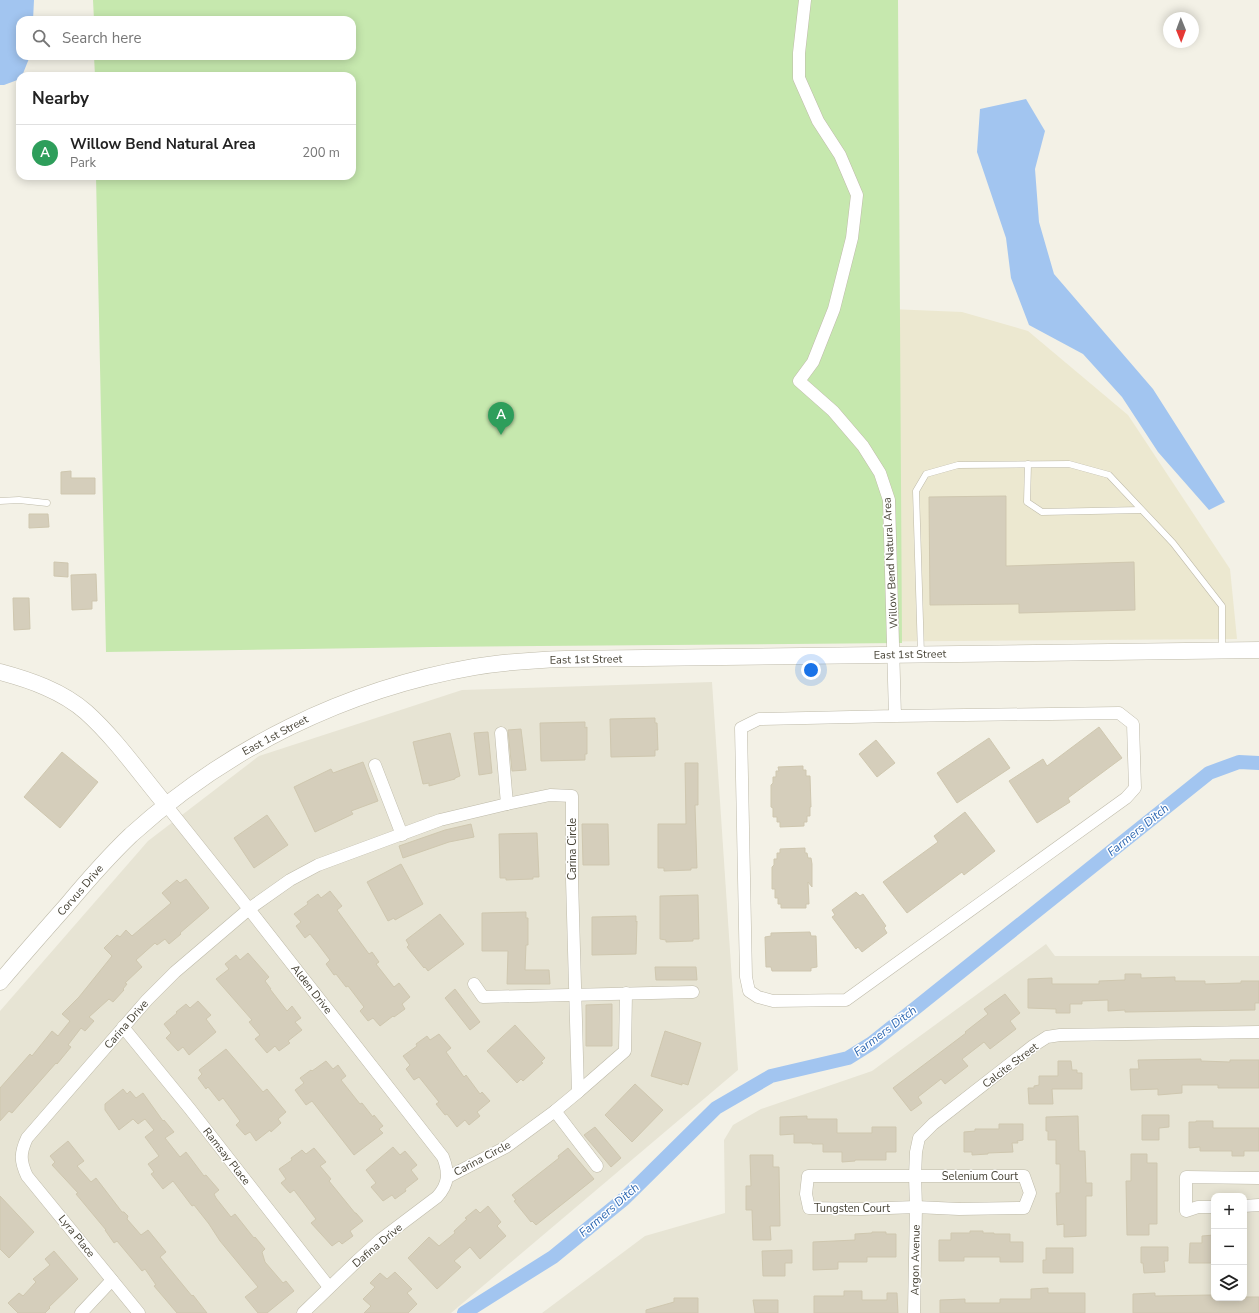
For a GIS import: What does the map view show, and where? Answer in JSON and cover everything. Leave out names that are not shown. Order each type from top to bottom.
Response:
[{"type":"street","name":"Willow Bend Natural Area","points":[[805,0],[798,53],[799,78],[818,121],[840,155],[856,195],[852,238],[834,309],[813,362],[799,382],[838,417],[863,446],[880,473],[888,500],[894,655]]},
{"type":"street","name":"East 1st Street","points":[[166,805],[221,765],[260,742],[301,721],[343,703],[386,688],[430,676],[489,665],[520,661],[565,659],[1259,650]]},
{"type":"street","points":[[894,655],[895,716]]},
{"type":"street","points":[[0,672],[25,679],[57,693],[86,712],[111,738],[166,805]]},
{"type":"street","points":[[1119,713],[1133,724],[1135,788],[1126,798],[846,1000],[773,1001],[758,998],[749,991],[746,977],[741,728],[759,719],[895,716],[1119,713]]},
{"type":"street","points":[[501,733],[507,804]]},
{"type":"street","points":[[375,765],[402,835]]},
{"type":"street","name":"Carina Circle","points":[[249,909],[290,880],[318,865],[440,820],[550,795],[572,796],[572,879],[578,1092],[506,1147],[448,1177]]},
{"type":"street","name":"Alden Drive","points":[[166,805],[443,1157],[447,1167],[448,1177]]},
{"type":"street","name":"Corvus Drive","points":[[0,982],[98,869],[131,836],[166,805]]},
{"type":"street","name":"Carina Drive","points":[[21,1156],[22,1147],[27,1138],[147,1000],[174,972],[249,909]]},
{"type":"street","points":[[474,984],[483,997],[693,992]]},
{"type":"street","points":[[578,1092],[625,1052],[626,993]]},
{"type":"street","name":"Ramsay Place","points":[[123,1027],[329,1287]]},
{"type":"street","name":"Calcite Street","points":[[916,1207],[915,1176],[919,1138],[933,1124],[1047,1037],[1094,1034],[1259,1032]]},
{"type":"street","points":[[555,1111],[597,1166]]},
{"type":"street","name":"Lyra Place","points":[[21,1156],[23,1167],[28,1176],[139,1313]]},
{"type":"street","name":"Tungsten Court","points":[[915,1176],[808,1176],[806,1194],[808,1208],[861,1209],[916,1207]]},
{"type":"street","name":"Selenium Court","points":[[915,1176],[1024,1176],[1030,1193],[1024,1208],[959,1209],[916,1207]]},
{"type":"street","name":"Dafina Drive","points":[[303,1313],[380,1240],[437,1197],[441,1193],[448,1177]]},
{"type":"street","points":[[1211,1207],[1198,1207],[1186,1211],[1186,1177],[1259,1178]]},
{"type":"street","points":[[1247,1206],[1259,1205]]},
{"type":"street","name":"Argon Avenue","points":[[914,1313],[916,1207]]},
{"type":"street","points":[[81,1313],[112,1280]]},
{"type":"lane","points":[[1028,464],[1027,502],[1042,512],[1141,510]]},
{"type":"lane","points":[[921,654],[916,491],[926,474],[958,465],[1028,464],[1069,464],[1109,475],[1173,543],[1222,606],[1222,650]]},
{"type":"lane","points":[[0,501],[19,500],[47,503]]},
{"type":"shaded area","points":[[890,309],[962,312],[1028,331],[1128,415],[1230,569],[1237,639],[824,642]]},
{"type":"shaded area","points":[[712,682],[738,1070],[451,1313],[0,1313],[0,1011],[148,841],[259,756],[462,690]]},
{"type":"shaded area","points":[[1046,944],[1055,956],[1259,956],[1259,1313],[542,1313],[645,1236],[725,1213],[724,1140],[733,1125],[761,1109],[872,1071]]},
{"type":"green space","points":[[93,0],[898,0],[902,643],[433,647],[106,652],[96,180],[356,180],[356,72],[95,72],[94,60],[356,60],[356,16],[94,16]]},
{"type":"water","points":[[0,0],[34,0],[33,16],[16,16],[16,60],[28,60],[24,72],[16,72],[16,80],[0,85]]},
{"type":"water","points":[[1026,99],[1045,131],[1035,169],[1039,222],[1054,274],[1153,389],[1225,502],[1209,510],[1158,452],[1122,397],[1083,354],[1029,325],[1011,278],[1006,238],[977,152],[980,109]]},
{"type":"building","points":[[71,471],[71,478],[95,478],[95,494],[61,494],[61,472]]},
{"type":"building","points":[[1006,496],[1006,566],[1134,562],[1135,610],[1019,613],[1019,604],[930,605],[929,497]]},
{"type":"building","points":[[29,514],[48,514],[49,527],[29,528]]},
{"type":"building","points":[[54,562],[68,563],[68,577],[54,576]]},
{"type":"building","points":[[96,574],[97,601],[92,601],[92,609],[72,610],[71,575]]},
{"type":"building","points":[[13,598],[29,598],[30,629],[14,630]]},
{"type":"building","points":[[655,718],[655,723],[657,723],[658,750],[655,750],[655,756],[611,757],[610,719]]},
{"type":"building","points":[[585,722],[585,728],[587,727],[587,754],[585,754],[585,760],[541,761],[540,723]]},
{"type":"building","points":[[1099,727],[1122,758],[1068,798],[1070,802],[1037,823],[1009,781],[1043,759],[1047,766]]},
{"type":"building","points":[[521,729],[526,770],[512,771],[508,730]]},
{"type":"building","points":[[488,732],[492,773],[479,775],[474,733]]},
{"type":"building","points":[[450,733],[460,776],[455,779],[429,786],[429,783],[423,784],[413,742]]},
{"type":"building","points":[[989,738],[1010,768],[957,803],[937,773]]},
{"type":"building","points":[[876,740],[895,763],[877,777],[859,754]]},
{"type":"building","points":[[62,752],[98,782],[60,828],[24,797]]},
{"type":"building","points":[[363,762],[378,801],[351,811],[353,814],[315,832],[294,787],[331,769],[333,773]]},
{"type":"building","points":[[685,763],[698,763],[698,805],[695,805],[697,868],[691,868],[691,870],[664,871],[664,868],[658,868],[658,824],[686,824]]},
{"type":"building","points":[[803,766],[803,770],[806,770],[806,776],[810,776],[810,816],[807,816],[807,822],[804,822],[804,826],[780,827],[780,822],[777,822],[777,817],[773,817],[773,808],[771,807],[771,785],[773,783],[773,777],[776,777],[776,771],[779,771],[778,767]]},
{"type":"building","points":[[965,812],[995,851],[964,875],[962,872],[907,913],[883,882],[938,842],[934,836]]},
{"type":"building","points":[[267,815],[288,845],[254,868],[234,838]]},
{"type":"building","points":[[471,824],[474,837],[449,842],[403,858],[399,846],[445,830]]},
{"type":"building","points":[[582,824],[608,824],[609,865],[583,865]]},
{"type":"building","points":[[537,833],[539,877],[533,877],[533,879],[506,880],[506,878],[500,878],[499,834]]},
{"type":"building","points":[[805,848],[805,853],[807,853],[808,858],[811,858],[812,864],[812,887],[808,882],[809,904],[806,904],[806,908],[781,908],[781,904],[778,904],[778,898],[775,898],[775,889],[772,889],[772,867],[774,865],[774,859],[777,859],[777,853],[780,853],[780,849]]},
{"type":"building","points":[[401,864],[423,904],[395,920],[394,918],[388,921],[367,882]]},
{"type":"building","points":[[186,879],[209,908],[169,944],[165,939],[157,945],[155,943],[136,960],[142,967],[125,983],[127,984],[123,989],[124,990],[113,1002],[109,999],[89,1017],[94,1021],[85,1031],[81,1028],[68,1045],[71,1047],[57,1064],[56,1063],[12,1113],[9,1111],[0,1121],[0,1088],[30,1054],[32,1056],[52,1031],[58,1036],[70,1021],[62,1014],[79,997],[112,956],[104,948],[117,935],[120,937],[126,930],[132,936],[171,903],[162,893],[177,880],[180,883]]},
{"type":"building","points":[[330,891],[342,906],[337,910],[369,954],[372,952],[379,962],[376,964],[394,987],[399,983],[410,997],[402,1004],[405,1009],[380,1026],[373,1018],[368,1021],[360,1011],[364,1007],[348,986],[346,987],[336,974],[334,975],[326,964],[330,960],[318,944],[310,934],[305,938],[296,926],[301,922],[294,914],[308,904],[307,902],[318,894],[321,898]]},
{"type":"building","points":[[856,892],[860,896],[863,894],[886,926],[884,928],[887,933],[862,952],[858,947],[856,949],[832,917],[835,915],[832,910]]},
{"type":"building","points":[[698,895],[699,939],[693,939],[693,941],[666,942],[666,940],[660,939],[660,896]]},
{"type":"building","points":[[526,912],[526,918],[528,918],[528,945],[526,945],[525,970],[549,970],[550,984],[507,984],[508,951],[482,951],[482,913]]},
{"type":"building","points":[[440,914],[464,944],[428,971],[407,947],[409,945],[406,940]]},
{"type":"building","points":[[636,916],[636,954],[592,955],[592,917]]},
{"type":"building","points":[[810,932],[811,936],[816,936],[817,967],[811,968],[811,971],[772,971],[771,967],[766,967],[765,937],[771,936],[771,933]]},
{"type":"building","points":[[248,953],[269,977],[265,981],[287,1011],[292,1006],[301,1018],[295,1022],[302,1030],[288,1041],[290,1043],[279,1051],[275,1046],[267,1053],[255,1039],[260,1035],[249,1022],[252,1020],[216,979],[229,969],[225,964],[236,955],[240,960]]},
{"type":"building","points":[[655,967],[696,967],[697,980],[656,980]]},
{"type":"building","points":[[1125,974],[1141,974],[1141,978],[1175,977],[1175,981],[1205,981],[1205,984],[1259,981],[1259,1003],[1255,1003],[1255,1010],[1108,1011],[1108,1000],[1082,1001],[1082,1004],[1070,1004],[1070,1013],[1056,1013],[1056,1009],[1028,1008],[1028,979],[1052,978],[1052,984],[1099,984],[1099,981],[1125,980]]},
{"type":"building","points":[[455,989],[480,1022],[470,1030],[445,998]]},
{"type":"building","points":[[1005,994],[1020,1013],[1010,1021],[1016,1029],[990,1049],[984,1042],[962,1059],[968,1066],[945,1084],[941,1079],[918,1097],[922,1103],[911,1111],[893,1088],[966,1033],[965,1032],[988,1014],[984,1009]]},
{"type":"building","points":[[198,1001],[211,1015],[206,1019],[216,1032],[189,1055],[183,1047],[178,1051],[166,1038],[171,1033],[164,1024],[186,1004],[190,1008]]},
{"type":"building","points":[[612,1004],[612,1046],[586,1046],[586,1005]]},
{"type":"building","points":[[515,1025],[545,1058],[541,1062],[543,1063],[523,1081],[521,1079],[517,1083],[487,1051]]},
{"type":"building","points":[[665,1031],[701,1043],[688,1085],[682,1083],[682,1085],[651,1076]]},
{"type":"building","points":[[439,1034],[451,1048],[446,1052],[464,1077],[466,1075],[480,1094],[482,1092],[490,1101],[477,1112],[480,1116],[469,1125],[465,1120],[457,1127],[447,1114],[445,1115],[436,1104],[439,1102],[419,1077],[414,1080],[406,1069],[410,1065],[403,1056],[417,1046],[416,1044],[427,1036],[430,1040]]},
{"type":"building","points":[[226,1049],[263,1092],[267,1089],[286,1112],[278,1119],[281,1123],[271,1132],[270,1130],[256,1141],[250,1132],[245,1135],[236,1125],[240,1121],[223,1098],[219,1101],[208,1087],[206,1089],[198,1078],[202,1074],[199,1070]]},
{"type":"building","points":[[1201,1059],[1201,1061],[1230,1062],[1230,1060],[1259,1060],[1259,1088],[1218,1088],[1218,1085],[1182,1085],[1182,1093],[1158,1095],[1158,1089],[1131,1090],[1130,1069],[1139,1069],[1138,1060]]},
{"type":"building","points":[[326,1061],[333,1069],[338,1065],[346,1076],[341,1080],[360,1104],[362,1103],[373,1117],[374,1115],[383,1126],[379,1129],[383,1133],[354,1155],[312,1101],[306,1105],[295,1090],[304,1083],[300,1078]]},
{"type":"building","points":[[1058,1061],[1071,1061],[1072,1070],[1077,1070],[1077,1073],[1082,1073],[1082,1089],[1052,1089],[1053,1104],[1029,1104],[1028,1088],[1034,1088],[1034,1086],[1039,1085],[1039,1076],[1058,1076]]},
{"type":"building","points":[[635,1084],[663,1110],[632,1142],[605,1115]]},
{"type":"building","points":[[123,1089],[127,1094],[130,1091],[136,1098],[143,1093],[163,1121],[164,1120],[174,1132],[165,1138],[180,1157],[186,1152],[204,1176],[206,1175],[219,1190],[214,1194],[216,1198],[231,1217],[235,1214],[254,1238],[255,1237],[265,1249],[262,1252],[265,1262],[283,1283],[286,1281],[294,1291],[267,1313],[258,1313],[245,1297],[258,1287],[220,1241],[194,1205],[192,1206],[173,1181],[163,1189],[151,1174],[154,1172],[148,1164],[159,1156],[145,1137],[154,1130],[145,1119],[138,1124],[133,1119],[119,1130],[105,1110],[105,1104]]},
{"type":"building","points":[[1142,1115],[1169,1115],[1169,1127],[1159,1128],[1159,1140],[1142,1140]]},
{"type":"building","points":[[807,1116],[807,1119],[837,1119],[837,1133],[872,1133],[872,1127],[896,1127],[896,1152],[886,1152],[886,1160],[855,1160],[842,1162],[842,1152],[823,1152],[823,1144],[794,1143],[794,1134],[780,1135],[780,1117]]},
{"type":"building","points":[[1078,1116],[1079,1151],[1085,1151],[1086,1183],[1092,1183],[1092,1196],[1086,1196],[1086,1236],[1064,1237],[1064,1224],[1057,1225],[1056,1193],[1060,1193],[1060,1164],[1056,1164],[1056,1140],[1048,1140],[1048,1131],[1046,1131],[1046,1117]]},
{"type":"building","points":[[1213,1121],[1213,1128],[1259,1128],[1259,1151],[1244,1151],[1244,1156],[1232,1156],[1232,1151],[1200,1151],[1200,1147],[1189,1148],[1189,1122]]},
{"type":"building","points":[[999,1124],[1023,1124],[1023,1140],[1017,1141],[1018,1143],[1012,1143],[1013,1152],[972,1155],[972,1152],[964,1152],[964,1132],[975,1131],[975,1129],[999,1129]]},
{"type":"building","points":[[595,1127],[621,1158],[611,1167],[584,1135]]},
{"type":"building","points":[[68,1141],[84,1161],[77,1166],[91,1182],[96,1178],[122,1212],[128,1216],[127,1219],[141,1235],[148,1230],[166,1252],[160,1257],[207,1313],[177,1313],[154,1286],[156,1285],[145,1269],[142,1271],[117,1241],[114,1243],[106,1230],[76,1194],[78,1193],[52,1165],[55,1162],[50,1156]]},
{"type":"building","points":[[393,1147],[400,1155],[405,1151],[417,1165],[411,1170],[418,1179],[395,1199],[392,1195],[383,1201],[371,1187],[376,1183],[366,1170]]},
{"type":"building","points":[[314,1148],[326,1162],[320,1166],[331,1179],[329,1181],[363,1221],[350,1231],[353,1236],[342,1244],[339,1241],[332,1246],[311,1223],[316,1219],[294,1190],[290,1193],[281,1183],[286,1179],[279,1169],[292,1160],[291,1158],[302,1150],[306,1154]]},
{"type":"building","points":[[568,1148],[594,1179],[536,1225],[532,1221],[531,1222],[514,1201],[516,1200],[512,1195],[559,1158],[558,1156]]},
{"type":"building","points":[[1131,1154],[1147,1154],[1147,1163],[1157,1163],[1157,1224],[1149,1224],[1149,1235],[1127,1235],[1126,1181],[1131,1181]]},
{"type":"building","points":[[750,1155],[773,1155],[773,1167],[779,1167],[780,1226],[770,1226],[771,1240],[753,1240],[752,1210],[746,1210],[746,1186],[751,1186]]},
{"type":"building","points":[[0,1196],[34,1232],[9,1258],[0,1249]]},
{"type":"building","points":[[488,1206],[501,1222],[497,1226],[506,1236],[480,1259],[470,1247],[454,1261],[461,1267],[437,1289],[408,1258],[429,1237],[439,1246],[455,1233],[454,1231],[467,1219],[465,1218],[476,1209],[480,1213]]},
{"type":"building","points":[[970,1231],[1010,1234],[1010,1242],[1023,1242],[1023,1262],[1000,1262],[1000,1257],[964,1257],[964,1261],[939,1261],[939,1240],[951,1240],[951,1233],[970,1233]]},
{"type":"building","points":[[872,1232],[896,1234],[896,1257],[867,1257],[867,1262],[838,1262],[838,1269],[813,1270],[813,1242],[855,1240],[855,1234]]},
{"type":"building","points":[[1211,1235],[1211,1263],[1189,1263],[1190,1243],[1202,1243],[1202,1236]]},
{"type":"building","points":[[1141,1247],[1168,1247],[1168,1261],[1164,1261],[1165,1272],[1144,1273],[1143,1263],[1141,1263]]},
{"type":"building","points":[[1046,1248],[1073,1248],[1073,1273],[1043,1273],[1043,1260],[1046,1260]]},
{"type":"building","points":[[792,1250],[792,1263],[785,1263],[785,1276],[763,1276],[762,1251]]},
{"type":"building","points":[[54,1251],[78,1279],[49,1307],[50,1308],[45,1313],[18,1313],[8,1303],[19,1293],[23,1296],[36,1282],[33,1279],[50,1265],[45,1259]]},
{"type":"building","points":[[395,1272],[412,1289],[407,1293],[417,1304],[408,1313],[364,1313],[371,1306],[363,1299],[375,1287],[370,1283],[380,1273],[387,1279]]},
{"type":"building","points":[[1048,1288],[1048,1293],[1085,1293],[1085,1313],[940,1313],[940,1300],[965,1299],[965,1303],[1000,1303],[1000,1299],[1031,1299],[1031,1289]]},
{"type":"building","points":[[844,1291],[862,1291],[862,1300],[887,1300],[887,1293],[897,1293],[898,1313],[814,1313],[814,1296],[844,1296]]},
{"type":"building","points":[[1155,1293],[1155,1296],[1211,1295],[1211,1301],[1247,1301],[1247,1297],[1259,1297],[1259,1313],[1133,1313],[1133,1294]]},
{"type":"building","points":[[674,1298],[698,1298],[698,1313],[646,1313],[646,1310],[674,1302]]},
{"type":"building","points":[[753,1300],[778,1300],[778,1313],[755,1313]]},
{"type":"waterway","name":"Farmers Ditch","points":[[464,1313],[553,1257],[624,1199],[716,1108],[771,1076],[848,1058],[872,1043],[1209,773],[1239,762],[1259,763]]},
{"type":"place","name":"Willow Bend Natural Area","points":[[501,435]]}]
